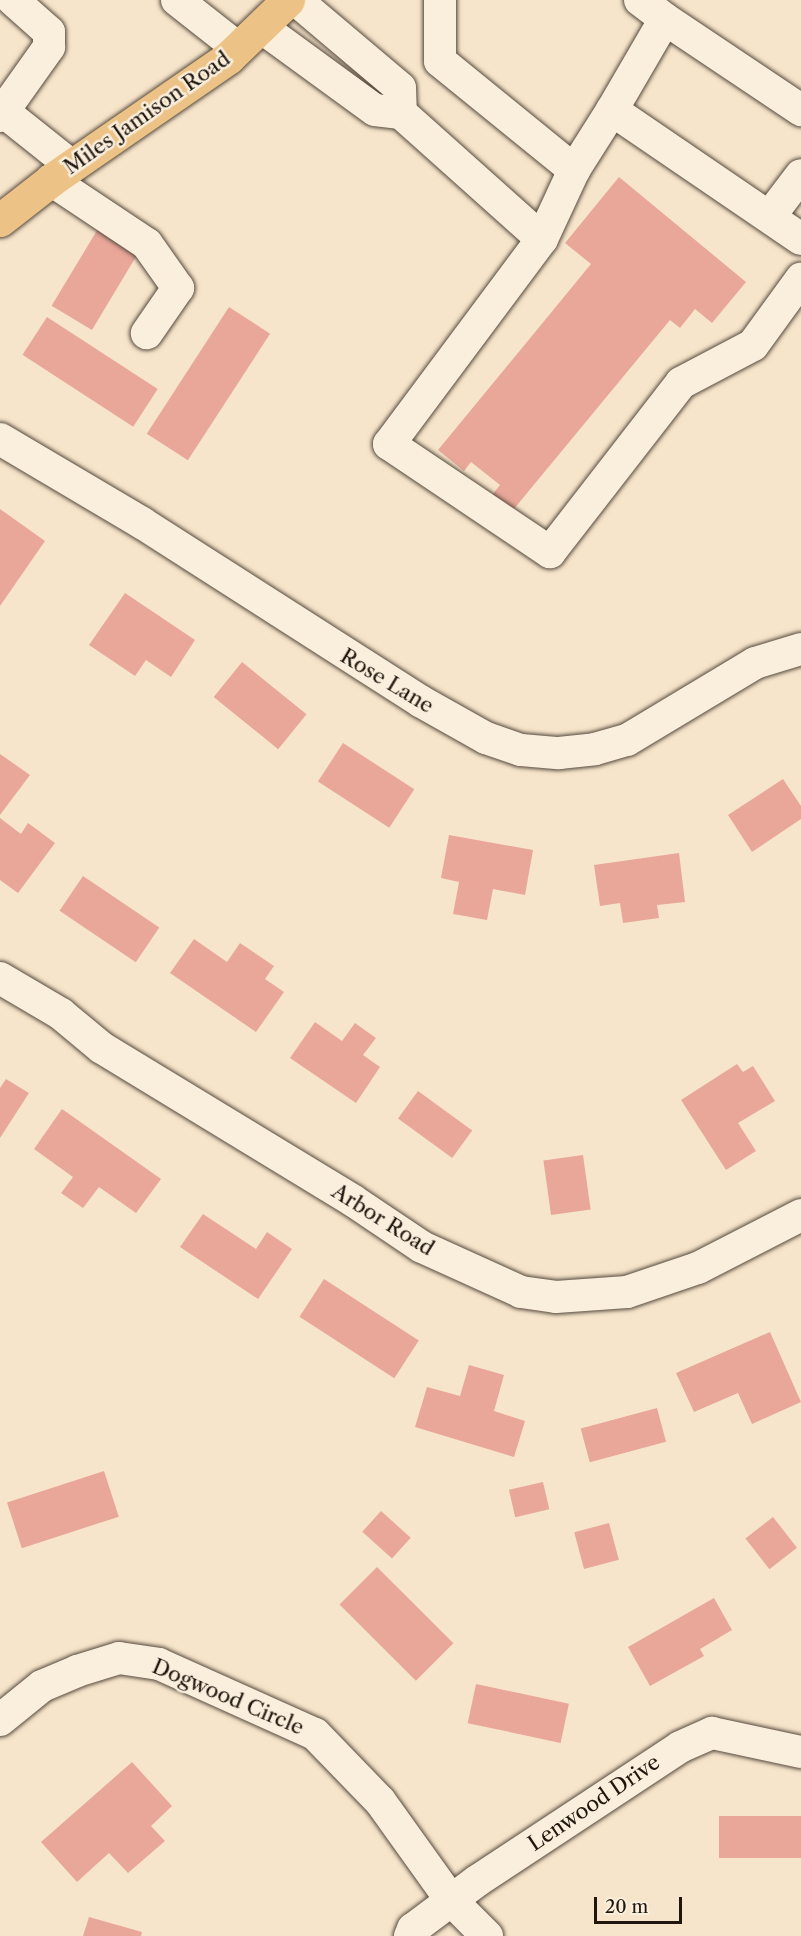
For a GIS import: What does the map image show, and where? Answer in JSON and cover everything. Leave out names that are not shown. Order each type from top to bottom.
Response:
[{"type":"main road","name":"Miles Jamison Road","points":[[0,220],[250,37],[288,0]]},
{"type":"street","points":[[13,0],[49,32],[49,47],[2,114],[62,173],[147,244],[178,288],[147,333]]},
{"type":"street","points":[[177,0],[250,37],[375,110],[401,113],[542,239]]},
{"type":"street","points":[[296,0],[400,88],[401,113]]},
{"type":"street","points":[[440,0],[440,61],[574,170]]},
{"type":"street","points":[[640,0],[665,20],[801,110]]},
{"type":"street","points":[[665,20],[574,170],[542,239],[389,444],[550,552],[681,383],[753,345],[801,279]]},
{"type":"street","points":[[612,110],[801,239]]},
{"type":"street","points":[[770,216],[801,175]]},
{"type":"street","name":"Rose Lane","points":[[0,439],[142,523],[420,701],[486,738],[521,750],[559,753],[595,750],[627,740],[755,663],[801,649]]},
{"type":"street","name":"Arbor Road","points":[[0,978],[61,1014],[102,1048],[352,1200],[422,1247],[521,1292],[556,1297],[627,1292],[698,1268],[801,1215]]},
{"type":"street","name":"Dogwood Circle","points":[[0,1720],[42,1686],[77,1671],[119,1658],[159,1664],[315,1734],[409,1837],[451,1900],[487,1936]]},
{"type":"street","name":"Lenwood Drive","points":[[410,1936],[451,1900],[650,1765],[712,1733],[801,1752]]},
{"type":"building","points":[[619,177],[746,282],[712,323],[695,309],[680,328],[670,320],[504,521],[484,505],[500,485],[471,462],[464,471],[438,450],[591,264],[565,243]]},
{"type":"building","points":[[99,227],[139,251],[92,330],[52,306]]},
{"type":"building","points":[[229,307],[270,334],[188,460],[147,434]]},
{"type":"building","points":[[47,317],[158,389],[133,427],[22,355]]},
{"type":"building","points":[[0,509],[45,541],[0,606]]},
{"type":"building","points":[[125,593],[195,640],[171,677],[146,660],[135,676],[89,645]]},
{"type":"building","points":[[242,662],[307,714],[278,749],[214,697]]},
{"type":"building","points":[[343,743],[414,789],[389,828],[318,782]]},
{"type":"building","points":[[0,754],[30,775],[0,815]]},
{"type":"building","points":[[783,779],[801,806],[801,819],[752,852],[728,815]]},
{"type":"building","points":[[0,818],[21,834],[28,823],[55,843],[18,893],[0,880]]},
{"type":"building","points":[[449,835],[533,850],[525,895],[493,889],[487,920],[453,914],[459,882],[441,878]]},
{"type":"building","points":[[679,853],[685,902],[657,905],[659,918],[623,923],[620,903],[600,906],[594,865]]},
{"type":"building","points":[[83,876],[159,927],[136,962],[60,911]]},
{"type":"building","points":[[194,939],[227,962],[240,943],[274,966],[265,979],[284,992],[256,1032],[170,973]]},
{"type":"building","points":[[315,1022],[342,1041],[355,1023],[376,1038],[363,1055],[380,1067],[356,1103],[290,1058]]},
{"type":"building","points":[[737,1064],[743,1072],[753,1066],[775,1101],[738,1123],[756,1151],[726,1170],[681,1100]]},
{"type":"building","points":[[6,1079],[29,1093],[0,1138],[0,1088]]},
{"type":"building","points":[[418,1091],[472,1130],[452,1158],[398,1119]]},
{"type":"building","points":[[62,1109],[161,1179],[136,1213],[99,1187],[83,1208],[61,1193],[73,1177],[34,1149]]},
{"type":"building","points":[[583,1155],[591,1209],[551,1215],[543,1161]]},
{"type":"building","points":[[203,1214],[256,1249],[267,1232],[292,1249],[258,1299],[180,1247]]},
{"type":"building","points":[[324,1279],[419,1341],[394,1378],[299,1317]]},
{"type":"building","points":[[770,1332],[801,1402],[752,1424],[738,1393],[694,1412],[676,1373]]},
{"type":"building","points":[[469,1365],[504,1375],[494,1411],[525,1421],[514,1457],[415,1427],[427,1387],[460,1396]]},
{"type":"building","points":[[657,1408],[666,1442],[590,1462],[581,1428]]},
{"type":"building","points":[[104,1471],[119,1517],[22,1548],[7,1503]]},
{"type":"building","points":[[543,1482],[549,1509],[515,1517],[509,1490]]},
{"type":"building","points":[[381,1511],[411,1538],[392,1559],[362,1532]]},
{"type":"building","points":[[773,1517],[797,1548],[769,1569],[745,1539]]},
{"type":"building","points":[[609,1523],[619,1560],[584,1569],[574,1532]]},
{"type":"building","points":[[377,1567],[453,1643],[416,1681],[340,1604]]},
{"type":"building","points":[[714,1598],[732,1630],[700,1649],[704,1656],[650,1686],[628,1647]]},
{"type":"building","points":[[476,1684],[569,1704],[561,1743],[468,1723]]},
{"type":"building","points":[[132,1762],[172,1806],[151,1826],[165,1841],[128,1873],[109,1853],[77,1882],[41,1842]]},
{"type":"building","points":[[719,1816],[801,1816],[801,1858],[719,1858]]},
{"type":"building","points":[[89,1917],[142,1932],[141,1936],[83,1936]]}]
